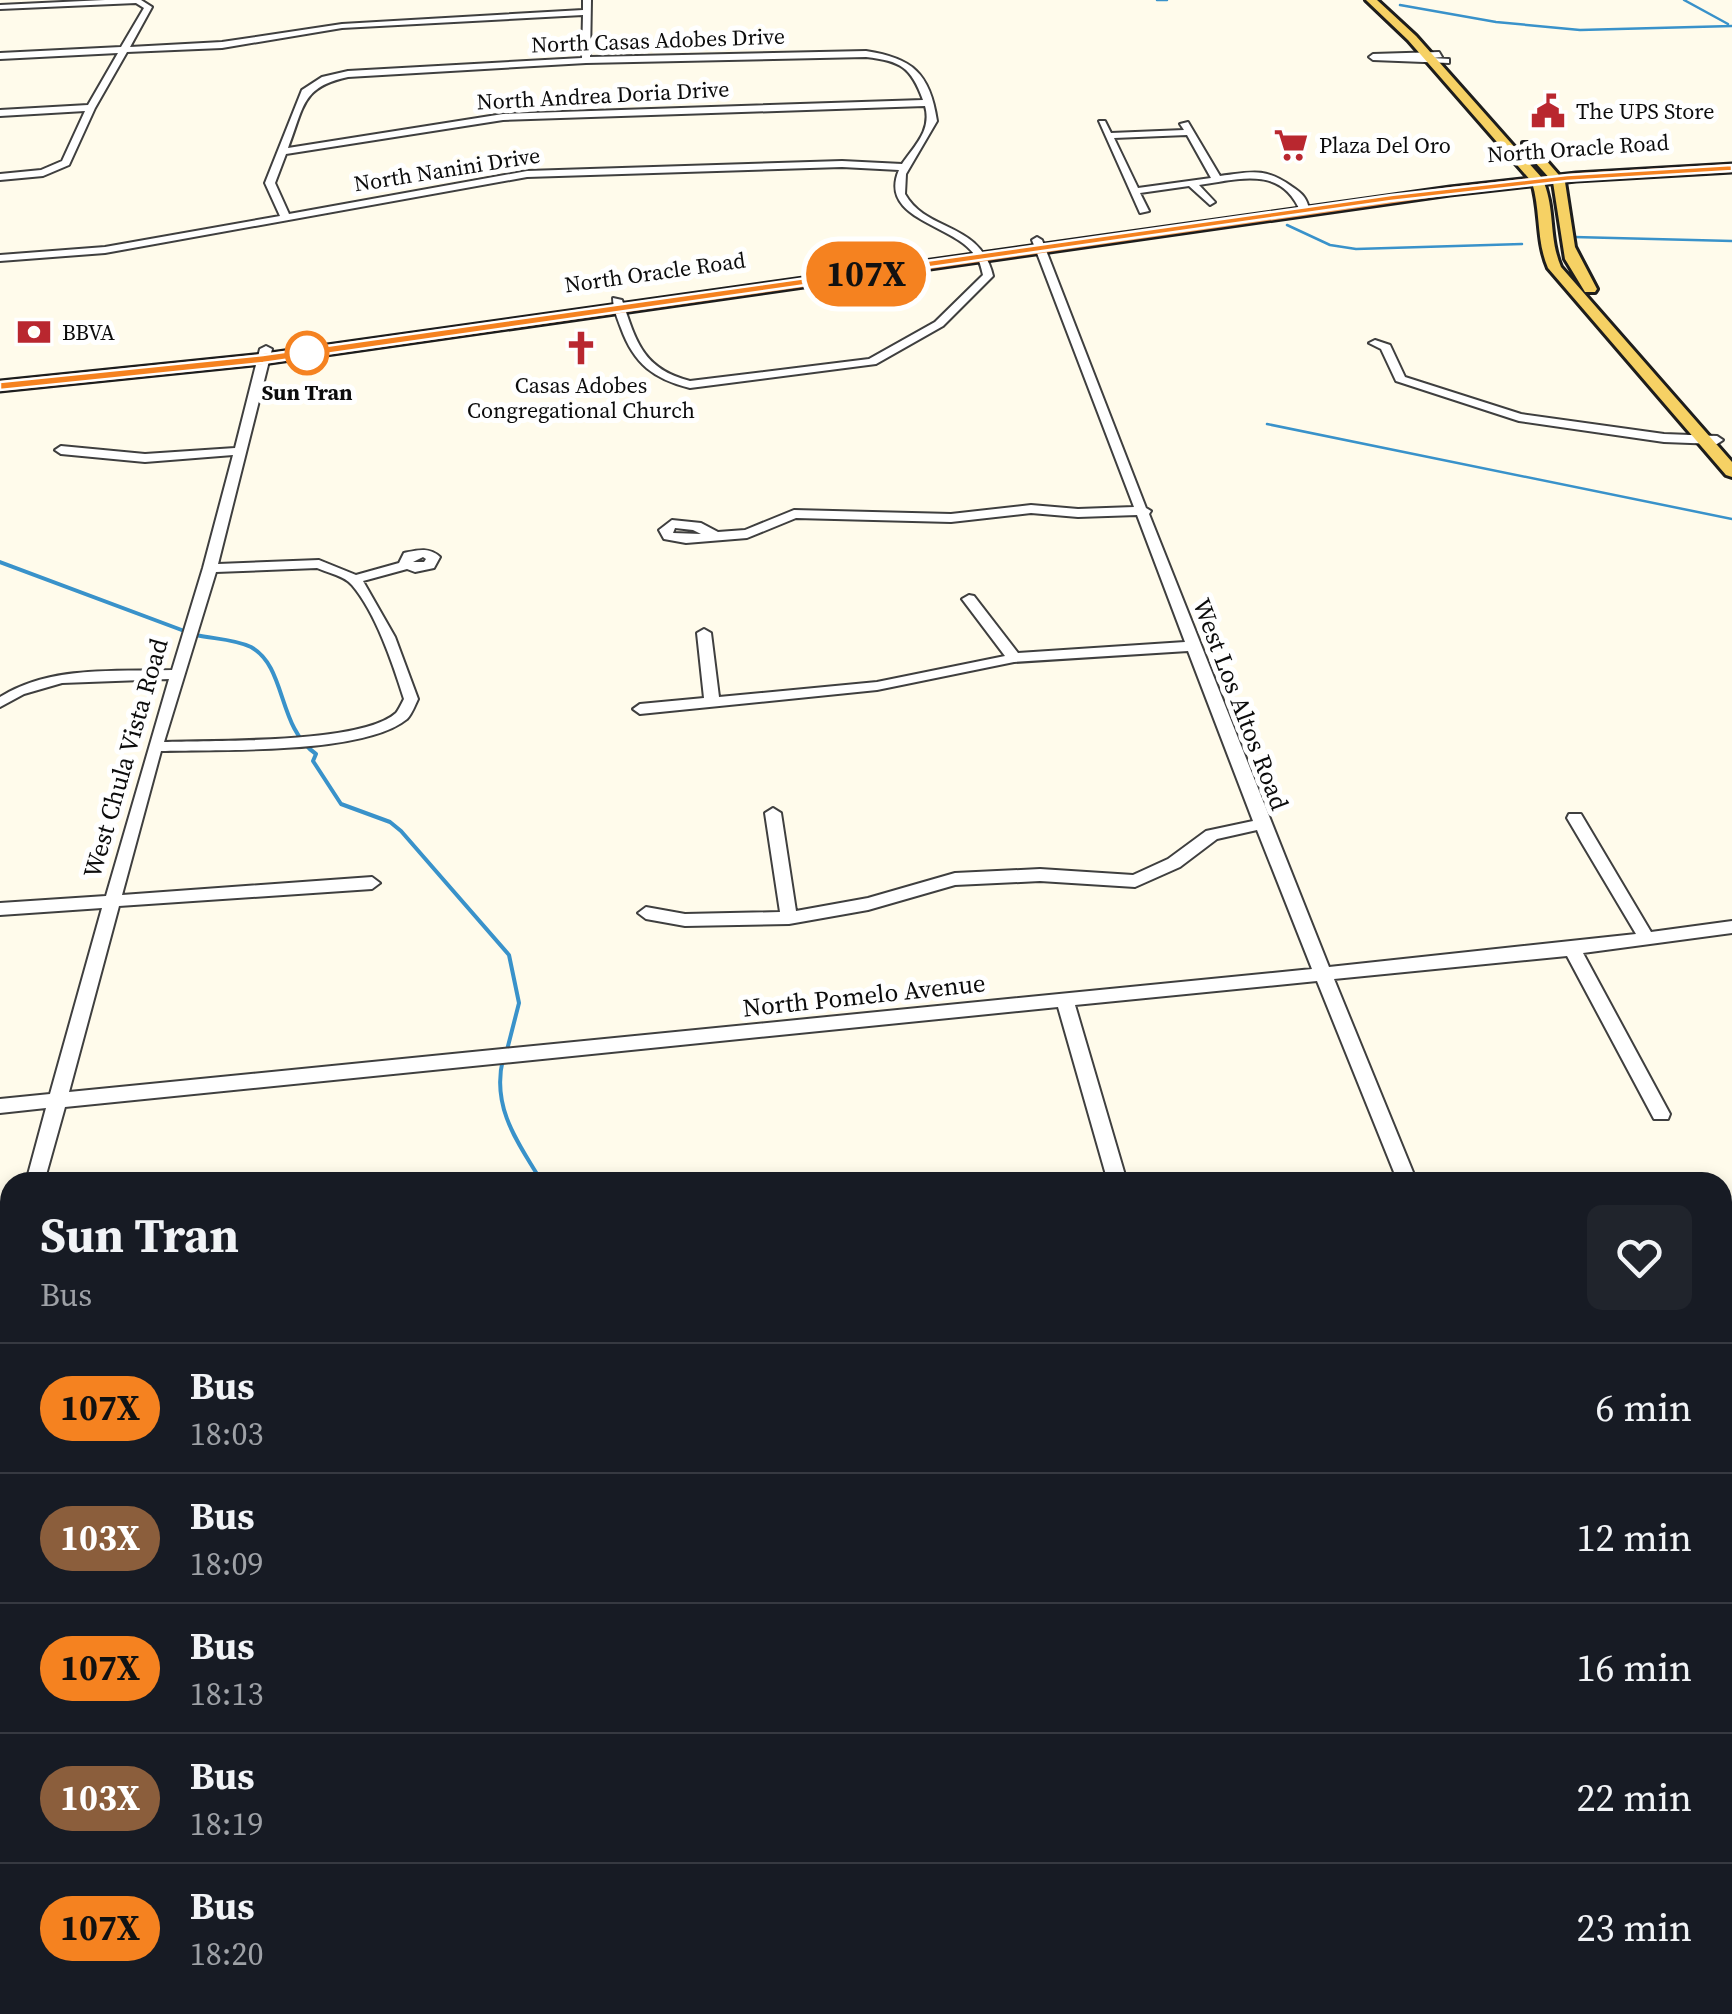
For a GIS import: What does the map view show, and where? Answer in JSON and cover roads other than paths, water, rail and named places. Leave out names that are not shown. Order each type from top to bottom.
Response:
[{"type":"highway","name":"North Oracle Road","points":[[0,386],[618,305],[1302,204],[1534,176],[1732,164]]},
{"type":"highway","name":"North Oracle Road","points":[[0,374],[264,354]]},
{"type":"main road","points":[[1373,1],[1555,175],[1565,245],[1574,268],[1732,471]]},
{"type":"main road","points":[[1436,58],[1534,176],[1546,207],[1545,245],[1555,268],[1710,441]]},
{"type":"street","points":[[586,60],[588,0]]},
{"type":"street","points":[[0,7],[144,2],[148,7],[91,108],[66,163],[55,169],[0,176]]},
{"type":"street","points":[[0,56],[222,45],[342,26],[586,12]]},
{"type":"street","name":"North Casas Adobes Drive","points":[[285,216],[270,183],[305,92],[325,79],[378,70],[586,60],[880,56],[913,68],[928,103]]},
{"type":"street","points":[[1436,58],[1373,57],[1436,58]]},
{"type":"street","points":[[618,305],[635,354],[679,383],[705,385],[872,362],[939,324],[988,276],[978,253],[940,222],[904,202],[900,190],[904,167],[932,126],[928,103]]},
{"type":"street","name":"North Andrea Doria Drive","points":[[284,151],[503,117],[928,103]]},
{"type":"street","points":[[0,113],[91,108]]},
{"type":"street","points":[[1102,124],[1144,211]]},
{"type":"street","points":[[1108,136],[1186,127],[1217,180]]},
{"type":"street","name":"North Nanini Drive","points":[[0,258],[87,253],[527,174],[842,164],[904,167]]},
{"type":"street","points":[[1135,192],[1268,176],[1291,186],[1302,204]]},
{"type":"street","points":[[1192,184],[1210,202]]},
{"type":"street","name":"West Los Altos Road","points":[[1039,245],[1262,824],[1404,1172]]},
{"type":"street","points":[[1375,343],[1386,346],[1400,379],[1507,414],[1710,441]]},
{"type":"street","name":"West Chula Vista Road","points":[[37,1172],[210,568],[264,354]]},
{"type":"street","points":[[60,450],[145,458],[238,452]]},
{"type":"street","points":[[718,537],[748,534],[794,514],[951,518],[1031,509],[1078,513],[1144,511]]},
{"type":"street","points":[[156,747],[301,741],[368,733],[403,715],[411,699],[382,621],[356,579],[320,564],[210,568]]},
{"type":"street","points":[[356,579],[408,565]]},
{"type":"street","points":[[969,599],[1014,658]]},
{"type":"street","points":[[704,634],[712,702]]},
{"type":"street","points":[[640,709],[876,686],[1014,658],[1196,646]]},
{"type":"street","points":[[0,704],[18,689],[77,680],[98,683],[178,674]]},
{"type":"street","points":[[773,813],[789,918]]},
{"type":"street","points":[[1575,818],[1645,936]]},
{"type":"street","points":[[646,913],[685,920],[789,918],[868,904],[955,880],[1040,875],[1135,881],[1174,863],[1212,836],[1262,824]]},
{"type":"street","points":[[0,910],[372,883]]},
{"type":"street","name":"North Pomelo Avenue","points":[[0,1106],[1572,949],[1732,927]]},
{"type":"street","points":[[1572,949],[1662,1114]]},
{"type":"street","points":[[1066,1000],[1115,1172]]},
{"type":"waterway","points":[[1157,0],[1167,0]]},
{"type":"waterway","points":[[1684,0],[1728,24]]},
{"type":"waterway","points":[[1400,5],[1496,22],[1580,30],[1732,26]]},
{"type":"waterway","points":[[1287,225],[1330,245],[1356,249],[1522,244]]},
{"type":"waterway","points":[[1574,237],[1732,241]]},
{"type":"waterway","points":[[1267,424],[1732,519]]},
{"type":"waterway","points":[[0,562],[187,632]]},
{"type":"waterway","points":[[196,635],[244,644],[263,656],[294,729],[316,754],[313,761],[341,804],[390,822],[401,831],[509,955],[519,1003],[507,1050]]},
{"type":"waterway","points":[[503,1059],[500,1076],[504,1109],[536,1172]]},
{"type":"place","name":"The UPS Store","points":[[1548,111]]},
{"type":"place","name":"Plaza Del Oro","points":[[1291,145]]},
{"type":"place","name":"BBVA","points":[[34,332]]},
{"type":"place","name":"Casas Adobes Congregational Church","points":[[581,348]]},
{"type":"place","name":"Sun Tran","points":[[307,353]]}]
